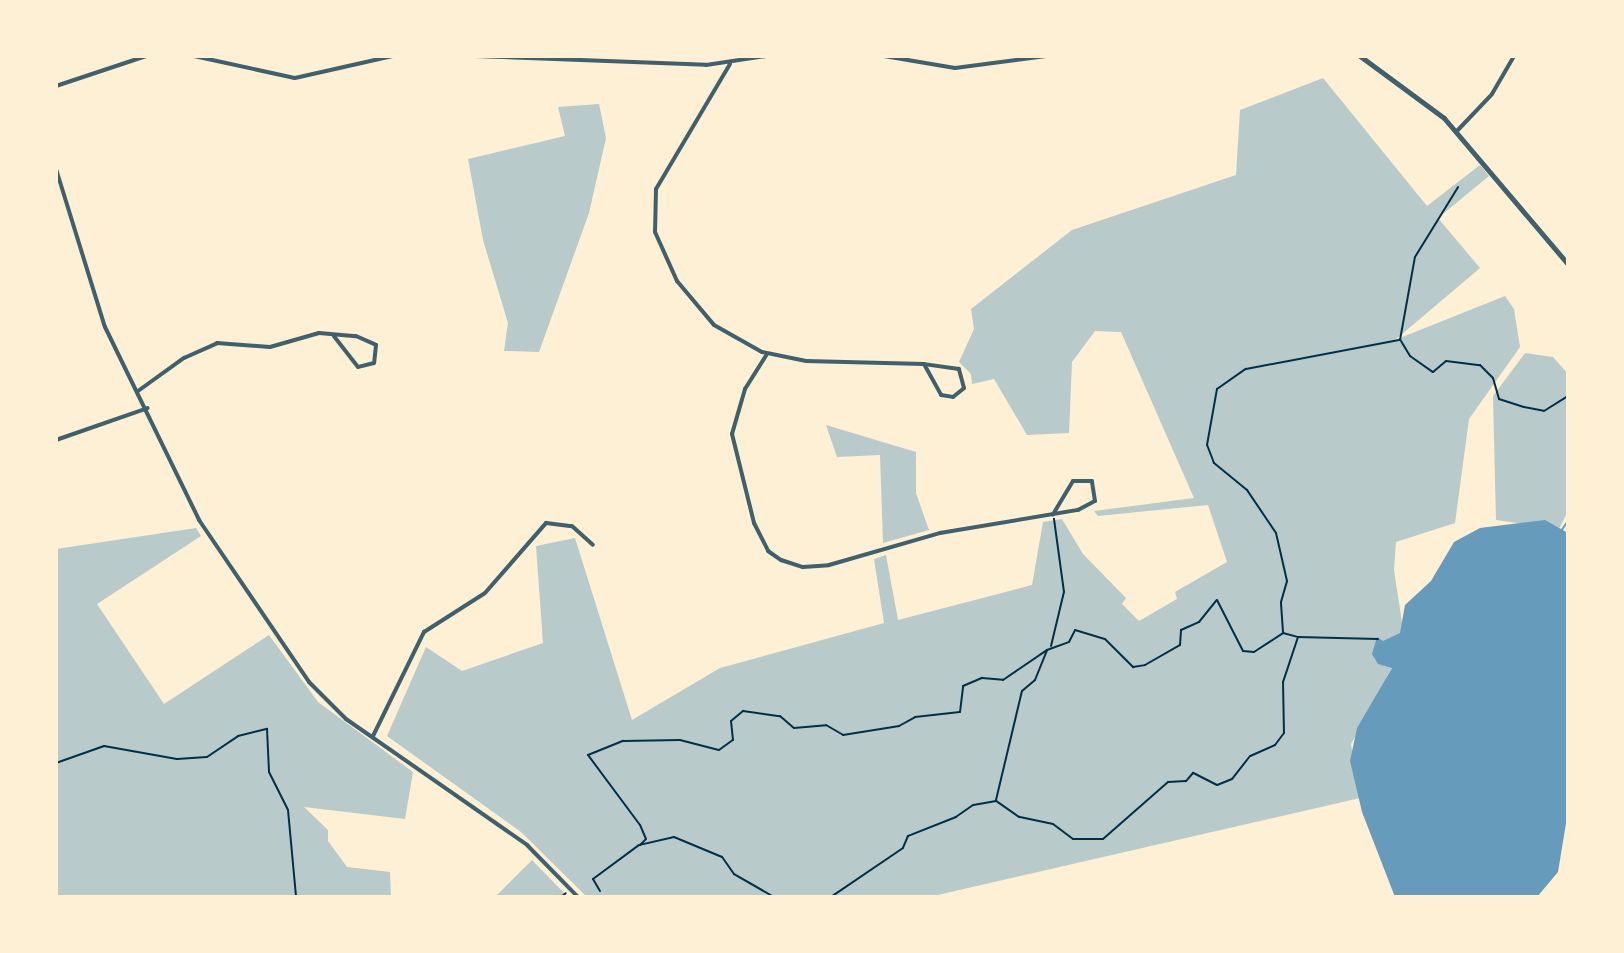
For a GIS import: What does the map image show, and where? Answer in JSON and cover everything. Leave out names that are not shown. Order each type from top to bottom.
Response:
[{"type":"street","points":[[56,86],[146,56]]},
{"type":"street","points":[[194,56],[295,78],[393,56]]},
{"type":"street","points":[[475,56],[676,64],[730,64],[766,56]]},
{"type":"street","points":[[674,56],[676,64]]},
{"type":"street","points":[[884,56],[955,68],[1046,56]]},
{"type":"street","points":[[1360,56],[1456,132],[1568,264]]},
{"type":"street","points":[[1456,132],[1492,94],[1514,56]]},
{"type":"street","points":[[730,64],[661,177],[653,217],[666,261],[699,311],[728,336],[767,354],[806,361],[924,364],[959,369],[964,388],[953,397],[941,395],[924,364]]},
{"type":"street","points":[[56,169],[105,327],[148,408],[215,549],[322,698],[527,845],[578,897]]},
{"type":"street","points":[[138,392],[208,346],[270,347],[310,335],[356,336],[376,345],[374,363],[358,367],[334,336]]},
{"type":"street","points":[[767,354],[744,392],[732,434],[754,523],[768,551],[781,560],[803,567],[829,565],[940,533],[1053,514],[1095,501],[1092,481],[1073,481],[1053,514]]},
{"type":"street","points":[[56,440],[148,408]]},
{"type":"street","points":[[372,736],[424,632],[485,593],[546,523],[572,526],[593,545]]},
{"type":"path","points":[[1458,187],[1415,257],[1400,340],[1410,356],[1433,372],[1446,361],[1480,365],[1493,378],[1499,399],[1544,411],[1568,396]]},
{"type":"path","points":[[1283,633],[1283,564],[1271,521],[1247,490],[1214,463],[1207,445],[1217,389],[1246,369],[1400,340]]},
{"type":"path","points":[[996,801],[1022,691],[1035,680],[1048,649],[1064,592],[1053,514]]},
{"type":"path","points":[[600,891],[593,879],[646,839],[640,825],[605,783],[588,755],[592,750],[623,741],[666,740],[719,750],[733,740],[731,721],[743,711],[780,716],[794,728],[826,725],[843,735],[899,726],[915,717],[960,712],[963,686],[982,678],[1003,680],[1048,649],[1069,642],[1075,630],[1087,630],[1088,636],[1105,639],[1133,667],[1145,665],[1180,645],[1181,630],[1199,622],[1217,600],[1241,649],[1254,652],[1283,633],[1298,637],[1354,637],[1378,641]]},
{"type":"path","points":[[831,897],[903,848],[908,836],[922,827],[956,817],[973,805],[996,801],[1008,805],[1019,817],[1053,824],[1066,834],[1081,839],[1103,839],[1120,829],[1168,782],[1186,781],[1193,773],[1217,785],[1232,779],[1250,756],[1275,745],[1284,733],[1283,682],[1298,637]]},
{"type":"path","points":[[56,763],[104,746],[177,759],[207,757],[238,736],[267,729],[269,772],[288,810],[296,897]]},
{"type":"path","points":[[640,845],[653,846],[674,837],[722,857],[734,874],[774,897]]},
{"type":"path","points":[[561,897],[571,890]]},
{"type":"shaded area","points":[[1323,78],[1427,206],[1480,165],[1489,176],[1438,218],[1480,268],[1395,340],[1505,296],[1514,309],[1520,347],[1469,419],[1455,523],[1396,542],[1394,570],[1403,629],[1392,667],[1351,744],[1360,798],[929,897],[587,897],[521,832],[387,736],[426,647],[462,671],[543,643],[536,546],[575,538],[632,720],[720,668],[884,623],[874,559],[886,555],[898,620],[1032,585],[1043,522],[1062,519],[1083,554],[1126,598],[1122,604],[1139,621],[1177,599],[1175,592],[1227,562],[1208,505],[1098,516],[1094,511],[1194,498],[1121,332],[1095,331],[1072,362],[1069,433],[1027,435],[994,379],[972,384],[971,374],[959,362],[974,329],[971,309],[1072,230],[1236,175],[1240,110]]},
{"type":"shaded area","points":[[599,104],[606,138],[589,213],[539,352],[504,351],[508,323],[483,240],[468,159],[565,136],[558,107]]},
{"type":"shaded area","points":[[1525,353],[1553,357],[1568,374],[1568,511],[1559,529],[1496,520],[1493,396]]},
{"type":"shaded area","points":[[826,425],[916,452],[916,493],[929,530],[883,543],[880,455],[837,457]]},
{"type":"shaded area","points":[[196,528],[201,536],[97,604],[164,704],[269,635],[318,702],[413,772],[405,819],[304,807],[328,830],[328,841],[347,867],[390,872],[391,897],[56,897],[56,549]]},
{"type":"shaded area","points":[[532,860],[568,897],[495,897]]},
{"type":"water","points":[[1545,520],[1568,533],[1568,811],[1558,872],[1537,897],[1395,897],[1362,812],[1350,761],[1357,728],[1392,668],[1378,664],[1372,654],[1377,637],[1383,641],[1400,633],[1405,605],[1431,581],[1454,542],[1480,528]]},
{"type":"waterway","points":[[1561,531],[1568,521]]}]
